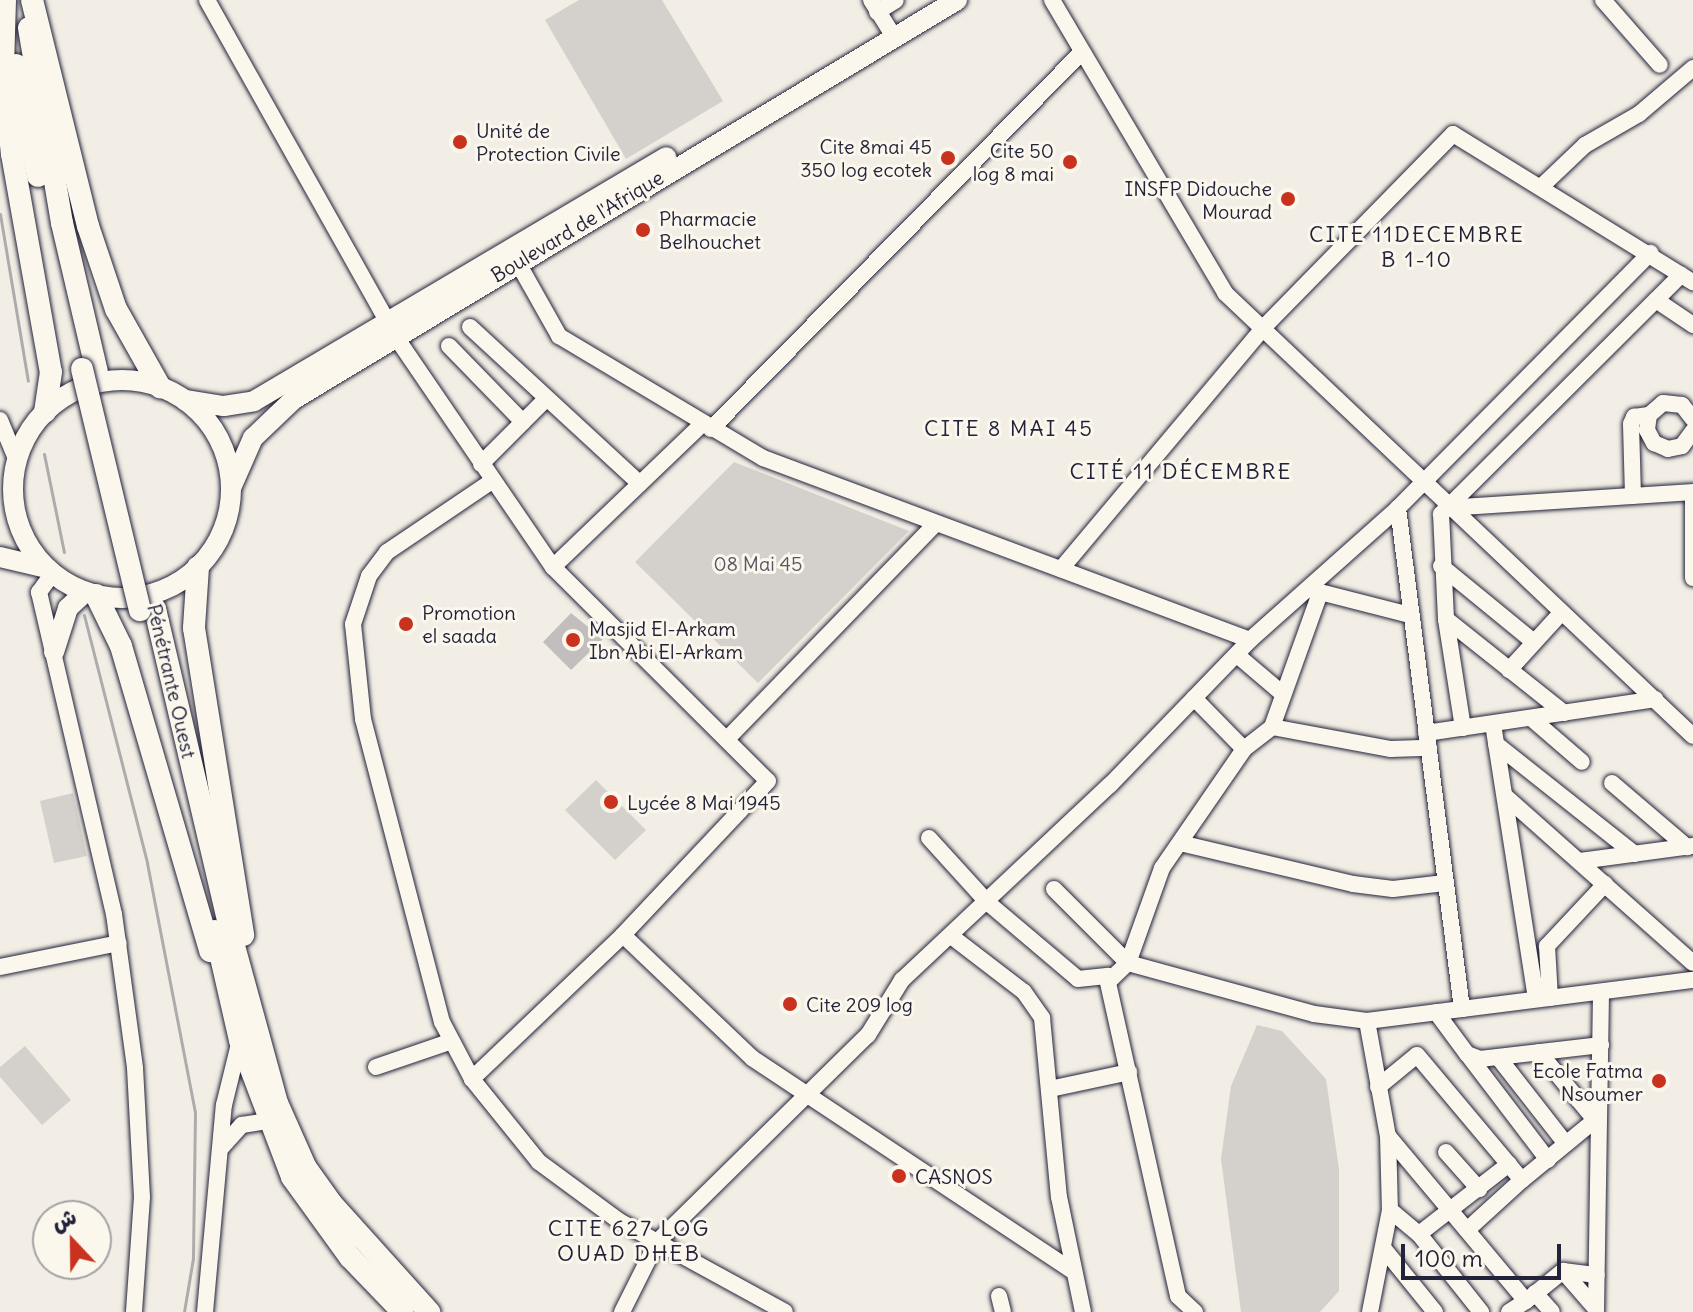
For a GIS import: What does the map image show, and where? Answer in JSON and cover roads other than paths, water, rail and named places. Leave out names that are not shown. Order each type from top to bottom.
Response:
[{"type":"highway","name":"Pénétrante Ouest","points":[[6,0],[90,370],[238,987],[277,1103],[306,1168],[363,1245],[429,1312]]},
{"type":"highway","points":[[6,0],[3,66],[12,154],[51,372],[45,412]]},
{"type":"highway","name":"Pénétrante Ouest","points":[[30,0],[62,223],[90,370]]},
{"type":"highway","points":[[30,0],[88,226],[116,309],[160,387]]},
{"type":"highway","points":[[198,567],[194,628],[235,861],[238,987]]},
{"type":"highway","points":[[91,593],[121,646],[210,951],[238,987]]},
{"type":"highway","name":"Pénétrante Ouest","points":[[238,987],[240,1040],[267,1121],[319,1217],[403,1312]]},
{"type":"main road","name":"Boulevard de l'Afrique","points":[[231,488],[253,438],[278,411],[398,340],[513,253],[941,0]]},
{"type":"main road","name":"Boulevard de l'Afrique","points":[[185,400],[224,406],[254,401],[390,319],[513,253],[957,0]]},
{"type":"main road","points":[[0,557],[50,570],[91,593],[151,594],[198,567],[223,531],[231,488],[219,439],[185,400],[160,387],[111,381],[87,386],[45,412],[10,476],[19,526],[50,570]]},
{"type":"main road","points":[[54,652],[68,608],[91,593]]},
{"type":"street","points":[[208,0],[390,319],[398,340],[553,567],[768,781],[623,935],[472,1079]]},
{"type":"street","points":[[890,30],[874,6],[896,0]]},
{"type":"street","points":[[1052,0],[1225,293],[1264,327],[1446,508],[1693,736]]},
{"type":"street","points":[[1603,0],[1660,65]]},
{"type":"street","points":[[553,567],[706,426],[1082,52]]},
{"type":"street","points":[[1543,185],[1585,145],[1639,114],[1693,68]]},
{"type":"street","points":[[1061,569],[1264,327],[1453,134],[1543,185],[1687,278],[1656,300],[1446,508],[1437,531],[1446,619],[1463,728]]},
{"type":"street","points":[[513,253],[559,336],[763,458],[1250,640]]},
{"type":"street","points":[[622,1312],[657,1242],[804,1094],[868,1035],[902,980],[987,902],[1250,640],[1313,591],[1650,253]]},
{"type":"street","points":[[1656,300],[1693,325]]},
{"type":"street","points":[[470,327],[545,400],[640,484]]},
{"type":"street","points":[[449,346],[523,422]]},
{"type":"street","points":[[481,464],[545,400]]},
{"type":"street","points":[[1633,496],[1631,424],[1634,417],[1649,415],[1663,403],[1676,403],[1693,419]]},
{"type":"street","points":[[1649,415],[1649,437],[1660,447],[1682,446],[1693,431]]},
{"type":"street","points":[[0,420],[10,476]]},
{"type":"street","points":[[492,481],[387,552],[369,576],[353,624],[363,719],[452,1041],[472,1079],[539,1162],[657,1242],[785,1312]]},
{"type":"street","points":[[1446,508],[1693,492]]},
{"type":"street","points":[[1693,499],[1693,578]]},
{"type":"street","points":[[1398,508],[1462,1009]]},
{"type":"street","points":[[728,738],[936,523]]},
{"type":"street","points":[[1441,566],[1534,642]]},
{"type":"street","points":[[50,570],[38,587],[119,943],[141,1154],[134,1312]]},
{"type":"street","points":[[1313,591],[1410,615]]},
{"type":"street","points":[[929,838],[987,902],[1078,979],[1109,976],[1128,963],[1162,868],[1244,749],[1272,727],[1313,591]]},
{"type":"street","points":[[1509,670],[1561,613]]},
{"type":"street","points":[[1446,619],[1564,713]]},
{"type":"street","points":[[1237,655],[1283,694]]},
{"type":"street","points":[[1194,698],[1244,749]]},
{"type":"street","points":[[1272,727],[1391,749],[1463,728],[1656,699]]},
{"type":"street","points":[[1531,718],[1582,762]]},
{"type":"street","points":[[1493,724],[1543,999]]},
{"type":"street","points":[[1496,744],[1635,854]]},
{"type":"street","points":[[1612,783],[1690,846]]},
{"type":"street","points":[[1505,796],[1693,962]]},
{"type":"street","points":[[1180,843],[1353,884],[1393,889],[1445,883]]},
{"type":"street","points":[[1580,861],[1690,846]]},
{"type":"street","points":[[1543,999],[1547,946],[1605,884]]},
{"type":"street","points":[[1054,889],[1128,963],[1314,1014],[1367,1021],[1693,980]]},
{"type":"street","points":[[623,935],[752,1058],[1074,1272]]},
{"type":"street","points":[[951,936],[1035,1002],[1050,1089],[1059,1197],[1083,1312]]},
{"type":"street","points":[[0,967],[119,943]]},
{"type":"street","points":[[1109,976],[1178,1296],[1195,1312]]},
{"type":"street","points":[[1596,1310],[1595,1120],[1601,1045],[1601,993]]},
{"type":"street","points":[[1436,1012],[1548,1160]]},
{"type":"street","points":[[1367,1021],[1388,1136],[1390,1210],[1370,1312]]},
{"type":"street","points":[[205,1312],[220,1152],[240,1040]]},
{"type":"street","points":[[376,1067],[452,1041]]},
{"type":"street","points":[[1467,1054],[1498,1057],[1601,1045]]},
{"type":"street","points":[[1539,1052],[1595,1120]]},
{"type":"street","points":[[1378,1087],[1417,1055],[1522,1180]]},
{"type":"street","points":[[1498,1057],[1566,1144]]},
{"type":"street","points":[[1050,1089],[1129,1072]]},
{"type":"street","points":[[1467,1230],[1595,1120]]},
{"type":"street","points":[[220,1152],[242,1125],[267,1121]]},
{"type":"street","points":[[1388,1136],[1467,1230],[1530,1297],[1552,1312]]},
{"type":"street","points":[[1446,1152],[1479,1189]]},
{"type":"street","points":[[1419,1234],[1509,1164]]},
{"type":"street","points":[[1390,1210],[1419,1234],[1481,1312]]},
{"type":"street","points":[[1384,1249],[1435,1312]]},
{"type":"street","points":[[1509,1312],[1563,1271],[1597,1275]]},
{"type":"street","points":[[1563,1271],[1596,1310]]},
{"type":"waterway","points":[[0,214],[28,381]]},
{"type":"waterway","points":[[44,454],[64,552]]},
{"type":"waterway","points":[[84,615],[147,863],[195,1112],[193,1258],[184,1312]]},
{"type":"place","name":"Unité de Protection Civile","points":[[460,142]]},
{"type":"place","name":"Cite 8mai 45 350 log ecotek","points":[[948,158]]},
{"type":"place","name":"Cite 50 log 8 mai","points":[[1070,162]]},
{"type":"place","name":"INSFP Didouche Mourad","points":[[1288,199]]},
{"type":"place","name":"Pharmacie Belhouchet","points":[[643,230]]},
{"type":"place","name":"Promotion el saada","points":[[406,624]]},
{"type":"place","name":"Masjid El-Arkam Ibn Abi El-Arkam","points":[[573,640]]},
{"type":"place","name":"Lycée 8 Mai 1945","points":[[611,802]]},
{"type":"place","name":"Cite 209 log","points":[[790,1004]]},
{"type":"place","name":"Ecole Fatma Nsoumer","points":[[1659,1081]]},
{"type":"place","name":"CASNOS","points":[[899,1176]]},
{"type":"district","name":"CITE 11DECEMBRE B 1-10","points":[[1417,246]]},
{"type":"district","name":"CITE 8 MAI 45","points":[[1009,429]]},
{"type":"district","name":"CITÉ 11 DÉCEMBRE","points":[[1181,472]]},
{"type":"district","name":"CITE 627 LOG OUAD DHEB","points":[[629,1240]]},
{"type":"park label","name":"08 Mai 45","points":[[758,563]]}]
